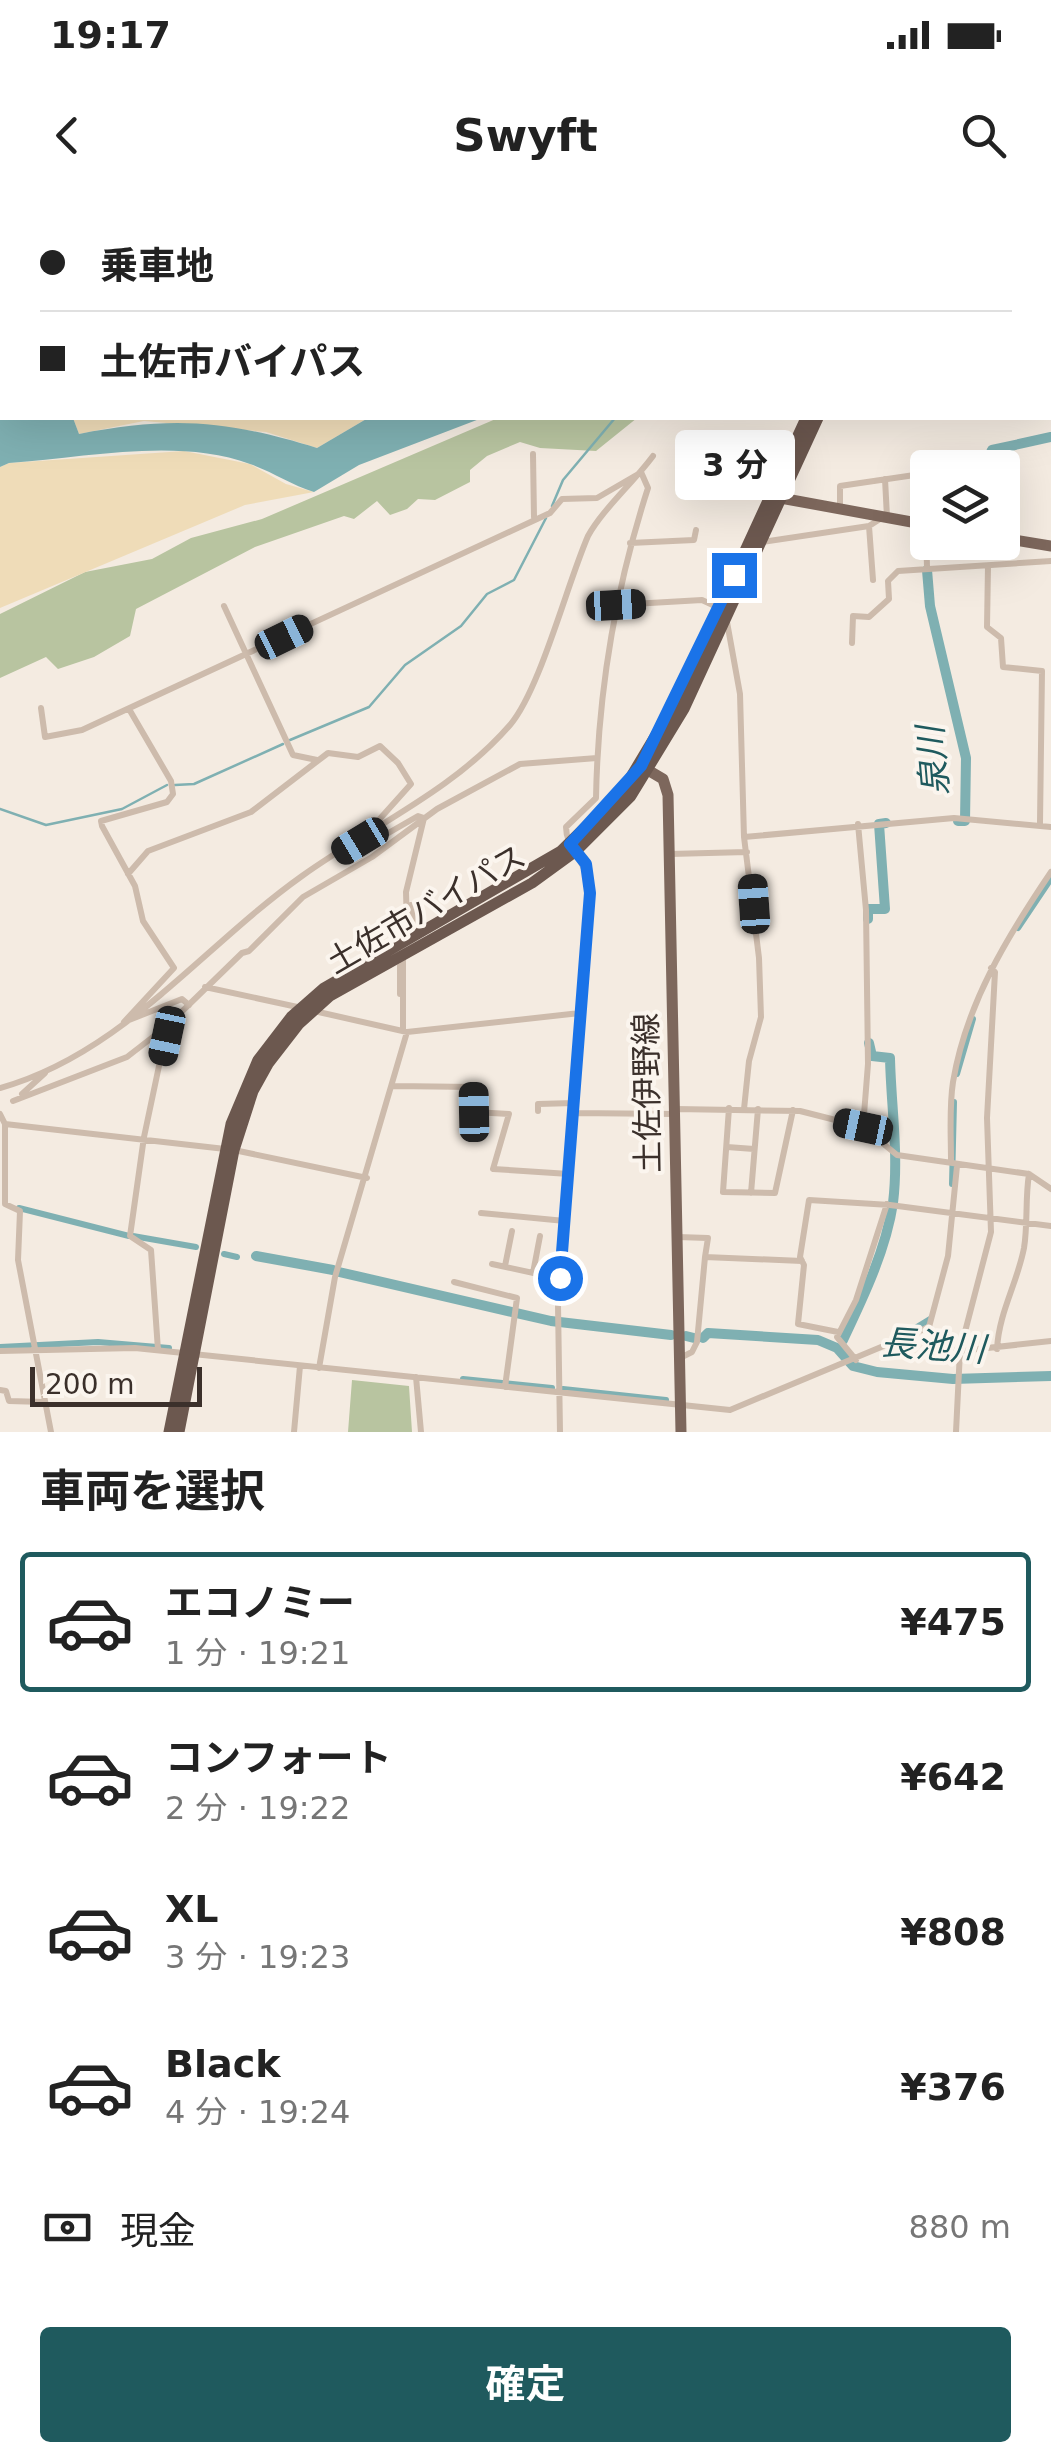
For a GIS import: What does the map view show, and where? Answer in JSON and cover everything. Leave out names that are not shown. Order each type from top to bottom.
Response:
[{"type":"highway","name":"土佐市バイパス","points":[[722,613],[760,542],[805,420]]},
{"type":"highway","name":"土佐市バイパス","points":[[307,1009],[532,883],[573,847],[645,768],[817,420]]},
{"type":"highway","name":"土佐市バイパス","points":[[169,1432],[189,1354],[229,1150],[261,1078],[282,1043],[307,1009],[356,966],[412,930],[573,847]]},
{"type":"highway","name":"土佐市バイパス","points":[[179,1432],[189,1354]]},
{"type":"main road","points":[[776,497],[910,522]]},
{"type":"main road","points":[[1020,541],[1051,546]]},
{"type":"main road","name":"土佐伊野線","points":[[645,768],[667,786],[681,1432]]},
{"type":"street","points":[[533,454],[534,517]]},
{"type":"street","points":[[13,1101],[45,1073],[124,1022],[274,896],[435,788],[511,724],[532,685],[588,536],[598,518],[654,456]]},
{"type":"street","points":[[41,708],[45,737],[82,730],[534,517],[548,514],[562,499],[597,498],[641,472]]},
{"type":"street","points":[[560,1432],[560,1278],[590,879],[566,827],[596,798],[598,722],[616,605],[648,488],[641,472]]},
{"type":"street","points":[[840,510],[840,486],[910,475]]},
{"type":"street","points":[[760,542],[869,526],[885,518],[884,478]]},
{"type":"street","points":[[743,494],[776,497]]},
{"type":"street","points":[[641,511],[651,505]]},
{"type":"street","points":[[869,526],[873,580]]},
{"type":"street","points":[[630,543],[694,540],[696,530]]},
{"type":"street","points":[[928,560],[928,568]]},
{"type":"street","points":[[852,643],[853,616],[869,617],[889,599],[891,575],[928,568],[1051,561]]},
{"type":"street","points":[[988,566],[987,627],[1001,638],[1003,666],[1042,671],[1040,823]]},
{"type":"street","points":[[616,605],[702,600],[722,613],[740,694],[744,837],[761,1017],[749,1061],[744,1109]]},
{"type":"street","points":[[224,606],[293,754],[317,760]]},
{"type":"street","points":[[124,1022],[174,968],[143,921],[128,874],[101,821],[167,802],[172,785],[128,709]]},
{"type":"street","points":[[128,874],[148,851],[251,812],[328,753],[358,757],[380,746],[410,780],[409,788],[364,832],[360,841]]},
{"type":"street","points":[[0,1106],[115,1064],[166,1026],[292,906],[372,857],[424,818],[520,764],[597,758]]},
{"type":"street","points":[[360,841],[371,843],[418,816],[424,818]]},
{"type":"street","points":[[412,930],[409,882],[424,818]]},
{"type":"street","points":[[744,837],[954,818],[1051,827]]},
{"type":"street","points":[[858,824],[866,910],[868,1064],[863,1127]]},
{"type":"street","points":[[670,854],[747,852]]},
{"type":"street","points":[[0,1351],[35,1346],[158,1347],[189,1354],[730,1410],[929,1327],[938,1305],[950,1213],[953,1079],[993,970],[1046,889],[1051,872]]},
{"type":"street","points":[[400,959],[404,1010]]},
{"type":"street","points":[[318,1368],[335,1277],[367,1178],[405,1031],[400,959]]},
{"type":"street","points":[[956,1432],[960,1351],[992,1218],[988,1167],[993,970]]},
{"type":"street","points":[[205,987],[405,1031],[580,1013]]},
{"type":"street","points":[[124,1022],[182,999],[188,1005]]},
{"type":"street","points":[[158,1347],[154,1278],[150,1278],[151,1250],[130,1236],[166,1026]]},
{"type":"street","points":[[0,1088],[45,1073]]},
{"type":"street","points":[[393,1086],[474,1087],[474,1112],[509,1114],[492,1169],[569,1174]]},
{"type":"street","points":[[538,1111],[538,1104],[574,1102]]},
{"type":"street","points":[[729,1108],[719,1191],[751,1193],[774,1193],[793,1110]]},
{"type":"street","points":[[751,1193],[758,1109]]},
{"type":"street","points":[[574,1113],[793,1110],[863,1127],[895,1154],[1029,1174],[1051,1189]]},
{"type":"street","points":[[0,1114],[5,1124],[5,1204],[20,1211],[18,1260],[51,1432]]},
{"type":"street","points":[[5,1124],[144,1137],[367,1178]]},
{"type":"street","points":[[726,1147],[754,1149]]},
{"type":"street","points":[[997,1349],[999,1322],[1015,1284],[1029,1174]]},
{"type":"street","points":[[838,1332],[798,1324],[810,1200],[890,1205],[1051,1226]]},
{"type":"street","points":[[854,1360],[838,1340],[838,1332],[856,1300],[890,1205]]},
{"type":"street","points":[[481,1213],[565,1221]]},
{"type":"street","points":[[505,1266],[512,1231]]},
{"type":"street","points":[[533,1272],[540,1236]]},
{"type":"street","points":[[677,1238],[708,1238],[697,1342],[692,1352],[679,1359]]},
{"type":"street","points":[[705,1256],[802,1261]]},
{"type":"street","points":[[492,1264],[560,1278]]},
{"type":"street","points":[[454,1282],[517,1298],[506,1385]]},
{"type":"street","points":[[929,1327],[942,1343],[960,1351],[1051,1341]]},
{"type":"street","points":[[294,1432],[300,1366]]},
{"type":"street","points":[[416,1377],[421,1432]]},
{"type":"street","points":[[0,1390],[6,1390],[9,1402],[44,1402]]},
{"type":"green space","points":[[493,420],[635,420],[596,451],[540,448],[520,442],[487,456],[470,470],[470,482],[435,500],[418,499],[407,509],[390,515],[377,501],[354,519],[344,516],[255,547],[136,609],[130,636],[94,657],[58,669],[46,657],[0,678],[0,614],[85,572],[152,559],[191,538],[262,519]]},
{"type":"green space","points":[[352,1380],[409,1386],[412,1432],[348,1432]]},
{"type":"sand","points":[[74,420],[365,420],[317,448],[266,432],[144,421],[79,434]]},
{"type":"sand","points":[[184,451],[250,464],[286,484],[314,492],[245,505],[0,608],[0,467],[9,463]]},
{"type":"water","points":[[0,420],[74,420],[79,434],[143,425],[199,424],[255,431],[317,448],[365,420],[477,420],[359,465],[314,492],[250,464],[192,452],[130,452],[0,467]]},
{"type":"waterway","points":[[552,506],[563,480],[613,420]]},
{"type":"waterway","name":"泉川","points":[[992,450],[1051,437]]},
{"type":"waterway","points":[[290,740],[369,707],[405,665],[461,626],[487,594],[514,580],[546,518]]},
{"type":"waterway","name":"泉川","points":[[927,570],[930,606],[966,758],[965,821],[958,821]]},
{"type":"waterway","points":[[175,785],[194,784],[283,744]]},
{"type":"waterway","points":[[0,809],[46,825],[122,809],[167,785]]},
{"type":"waterway","name":"泉川","points":[[868,919],[868,909],[885,909],[879,824],[886,823]]},
{"type":"waterway","points":[[1018,928],[1051,879]]},
{"type":"waterway","points":[[957,1074],[973,1019]]},
{"type":"waterway","name":"泉川","points":[[843,1340],[879,1256],[890,1221],[895,1185],[890,1058],[872,1056],[869,1043]]},
{"type":"waterway","points":[[952,1184],[954,1102]]},
{"type":"waterway","points":[[19,1208],[129,1236]]},
{"type":"waterway","points":[[133,1236],[196,1247]]},
{"type":"waterway","points":[[224,1254],[237,1257]]},
{"type":"waterway","name":"長池川","points":[[256,1256],[333,1270]]},
{"type":"waterway","name":"長池川","points":[[339,1272],[551,1321],[671,1335]]},
{"type":"waterway","points":[[907,1333],[930,1319]]},
{"type":"waterway","name":"長池川","points":[[703,1338],[708,1333],[818,1340],[837,1348],[853,1366],[877,1372],[953,1379],[1051,1376]]},
{"type":"waterway","name":"長池川","points":[[686,1336],[694,1338]]},
{"type":"waterway","points":[[0,1347],[98,1342],[169,1348]]},
{"type":"waterway","points":[[463,1379],[552,1388]]},
{"type":"waterway","points":[[563,1389],[666,1400]]},
{"type":"route","points":[[560,1278],[590,893],[586,864],[570,844],[606,809],[641,766],[734,575]]}]
